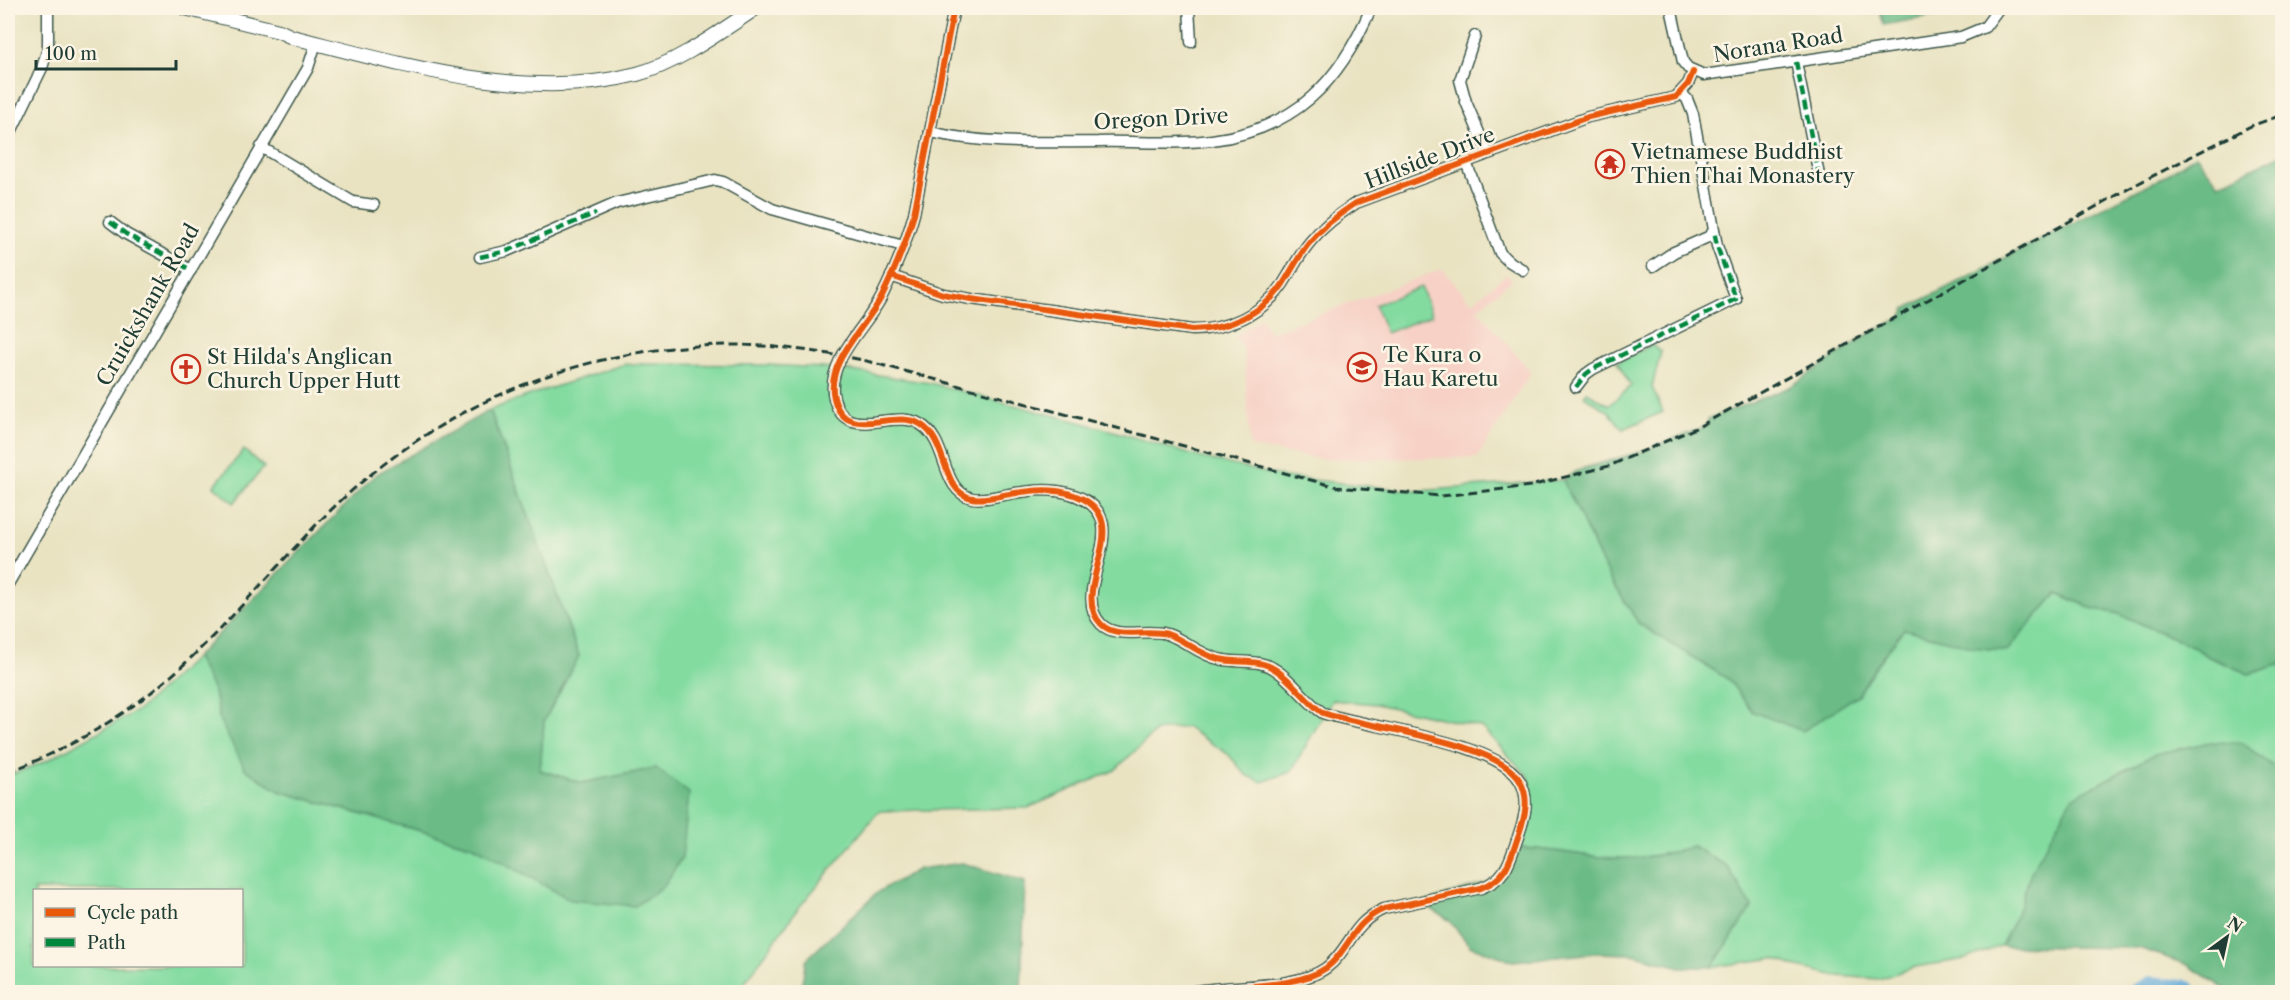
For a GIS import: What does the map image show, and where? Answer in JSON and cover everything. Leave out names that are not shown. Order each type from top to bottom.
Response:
[{"type":"main road","points":[[185,8],[279,31],[316,43],[471,78],[524,84],[589,83],[638,74],[674,59],[756,8]]},
{"type":"street","points":[[8,138],[42,68],[48,48],[48,8]]},
{"type":"street","points":[[954,8],[914,214],[891,276],[875,309],[842,357],[833,387],[837,407],[855,422],[868,423],[907,418],[925,428],[940,448],[952,483],[966,496],[978,499],[1045,489],[1072,494],[1091,505],[1099,516],[1104,530],[1092,605],[1096,618],[1105,627],[1119,632],[1165,633],[1207,656],[1221,660],[1261,663],[1275,669],[1323,713],[1433,738],[1460,746],[1507,766],[1521,783],[1526,797],[1524,820],[1504,873],[1494,882],[1481,888],[1384,909],[1371,915],[1357,928],[1332,963],[1315,974],[1287,981],[1190,993]]},
{"type":"street","points":[[1189,8],[1191,42]]},
{"type":"street","name":"Oregon Drive","points":[[930,132],[964,140],[1053,142],[1211,140],[1248,132],[1274,123],[1296,110],[1332,77],[1353,48],[1371,8]]},
{"type":"street","points":[[1576,387],[1593,369],[1736,299],[1717,246],[1693,114],[1687,99],[1681,93],[1694,72],[1683,62],[1671,8]]},
{"type":"street","name":"Norana Road","points":[[1694,72],[1709,75],[1971,34],[1985,27],[1999,8]]},
{"type":"street","points":[[1475,36],[1460,80],[1466,102],[1488,154]]},
{"type":"street","name":"Cruickshank Road","points":[[8,584],[308,68],[316,43]]},
{"type":"street","points":[[1796,62],[1819,175]]},
{"type":"street","name":"Hillside Drive","points":[[891,276],[942,294],[972,299],[1192,330],[1217,329],[1236,322],[1270,299],[1283,285],[1311,240],[1347,209],[1370,198],[1588,117],[1668,100],[1681,93]]},
{"type":"street","points":[[261,147],[353,202],[374,205]]},
{"type":"street","points":[[1466,162],[1500,253],[1523,270]]},
{"type":"street","points":[[480,257],[507,251],[625,201],[715,180],[723,182],[772,209],[903,246]]},
{"type":"street","points":[[110,222],[126,234],[191,270]]},
{"type":"street","points":[[1653,266],[1674,252],[1708,237],[1714,231]]},
{"type":"shaded area","name":"Te Kura o Hau Karetu","points":[[1442,269],[1472,303],[1506,274],[1512,280],[1477,309],[1531,372],[1477,458],[1323,459],[1250,447],[1244,350],[1235,336],[1261,318],[1270,333]]},
{"type":"green space","points":[[1879,8],[1975,8],[1884,25]]},
{"type":"green space","points":[[2282,154],[2282,664],[2249,674],[2119,614],[2091,608],[2057,593],[2007,651],[1972,647],[1904,629],[1877,664],[1858,695],[1803,731],[1753,712],[1728,679],[1639,624],[1608,575],[1563,480],[1578,470],[1640,452],[1707,426],[1708,419],[1790,387],[1867,335],[1902,317],[1905,309],[2163,177],[2196,155],[2219,184]]},
{"type":"green space","points":[[1421,287],[1432,315],[1386,333],[1375,305]]},
{"type":"green space","points":[[1652,345],[1661,352],[1652,387],[1663,412],[1623,429],[1608,411],[1584,396],[1587,392],[1609,405],[1631,386],[1617,362]]},
{"type":"green space","points":[[625,364],[768,365],[839,369],[930,383],[1110,430],[1199,457],[1284,477],[1417,491],[1563,480],[1608,575],[1639,624],[1728,679],[1753,712],[1858,695],[1877,664],[1904,629],[2007,651],[2057,593],[2091,608],[2119,614],[2249,674],[2282,664],[2282,773],[2242,743],[2017,914],[2001,946],[1965,959],[1915,967],[1879,979],[1837,976],[1794,966],[1774,958],[1712,967],[1752,907],[1693,846],[1674,852],[1635,858],[1517,848],[1527,832],[1529,777],[1481,727],[1376,704],[1332,700],[1291,772],[1262,782],[1246,775],[1228,754],[1186,727],[1156,731],[1115,770],[1028,808],[879,811],[796,911],[738,992],[8,992],[8,776],[46,761],[140,709],[196,657],[214,692],[220,721],[279,791],[474,846],[571,900],[656,768],[582,783],[540,770],[544,721],[579,656],[490,410]]},
{"type":"green space","points":[[490,410],[579,656],[544,721],[540,770],[582,783],[656,768],[689,793],[682,857],[665,885],[635,906],[571,900],[474,846],[279,791],[245,769],[220,721],[214,692],[196,657],[375,475]]},
{"type":"green space","points":[[244,450],[264,467],[234,503],[214,486]]},
{"type":"green space","points":[[2211,742],[2242,743],[2282,773],[2282,992],[2234,992],[2188,965],[2139,948],[2001,946],[2017,914],[2031,872],[2073,797],[2155,754]]},
{"type":"green space","points":[[1693,846],[1728,867],[1752,907],[1712,967],[1680,967],[1633,954],[1596,953],[1513,961],[1470,946],[1449,920],[1422,903],[1495,880],[1517,848],[1635,858],[1674,852]]},
{"type":"green space","points":[[962,863],[1025,882],[1021,992],[808,992],[802,982],[806,960],[879,891],[919,869]]},
{"type":"waterway","points":[[2135,992],[2151,984],[2187,989],[2190,992]]},
{"type":"railway","points":[[8,772],[54,753],[98,729],[160,685],[215,634],[317,524],[360,484],[406,448],[455,417],[507,392],[561,371],[617,357],[675,348],[766,346],[863,360],[1337,487],[1441,496],[1530,486],[1609,466],[1698,427],[2137,184],[2251,126],[2282,115]]},
{"type":"marked path","points":[[1796,62],[1819,175]]},
{"type":"marked path","points":[[480,257],[507,251],[596,213]]},
{"type":"marked path","points":[[110,222],[126,234],[191,270]]},
{"type":"marked path","points":[[1576,387],[1593,369],[1736,299],[1714,231]]},
{"type":"cycle path","points":[[954,8],[914,214],[891,278],[881,298],[849,345],[835,371],[834,398],[840,412],[848,419],[859,422],[909,420],[920,424],[936,442],[954,486],[962,494],[972,498],[980,499],[1046,490],[1071,494],[1092,505],[1102,519],[1103,536],[1092,592],[1093,609],[1101,624],[1108,629],[1123,633],[1167,634],[1212,657],[1269,666],[1288,680],[1323,713],[1430,738],[1486,756],[1507,767],[1520,781],[1525,794],[1525,814],[1507,867],[1490,884],[1481,888],[1384,909],[1364,922],[1334,961],[1313,975],[1279,983],[1190,992]]},
{"type":"cycle path","points":[[891,276],[943,294],[971,299],[1192,330],[1218,327],[1243,318],[1265,304],[1275,295],[1315,236],[1356,203],[1588,117],[1676,97],[1688,84],[1693,72]]},
{"type":"place","name":"Vietnamese Buddhist Thien Thai Monastery","points":[[1610,164]]},
{"type":"place","name":"Te Kura o Hau Karetu","points":[[1362,367]]},
{"type":"place","name":"St Hilda's Anglican Church Upper Hutt","points":[[186,369]]}]
